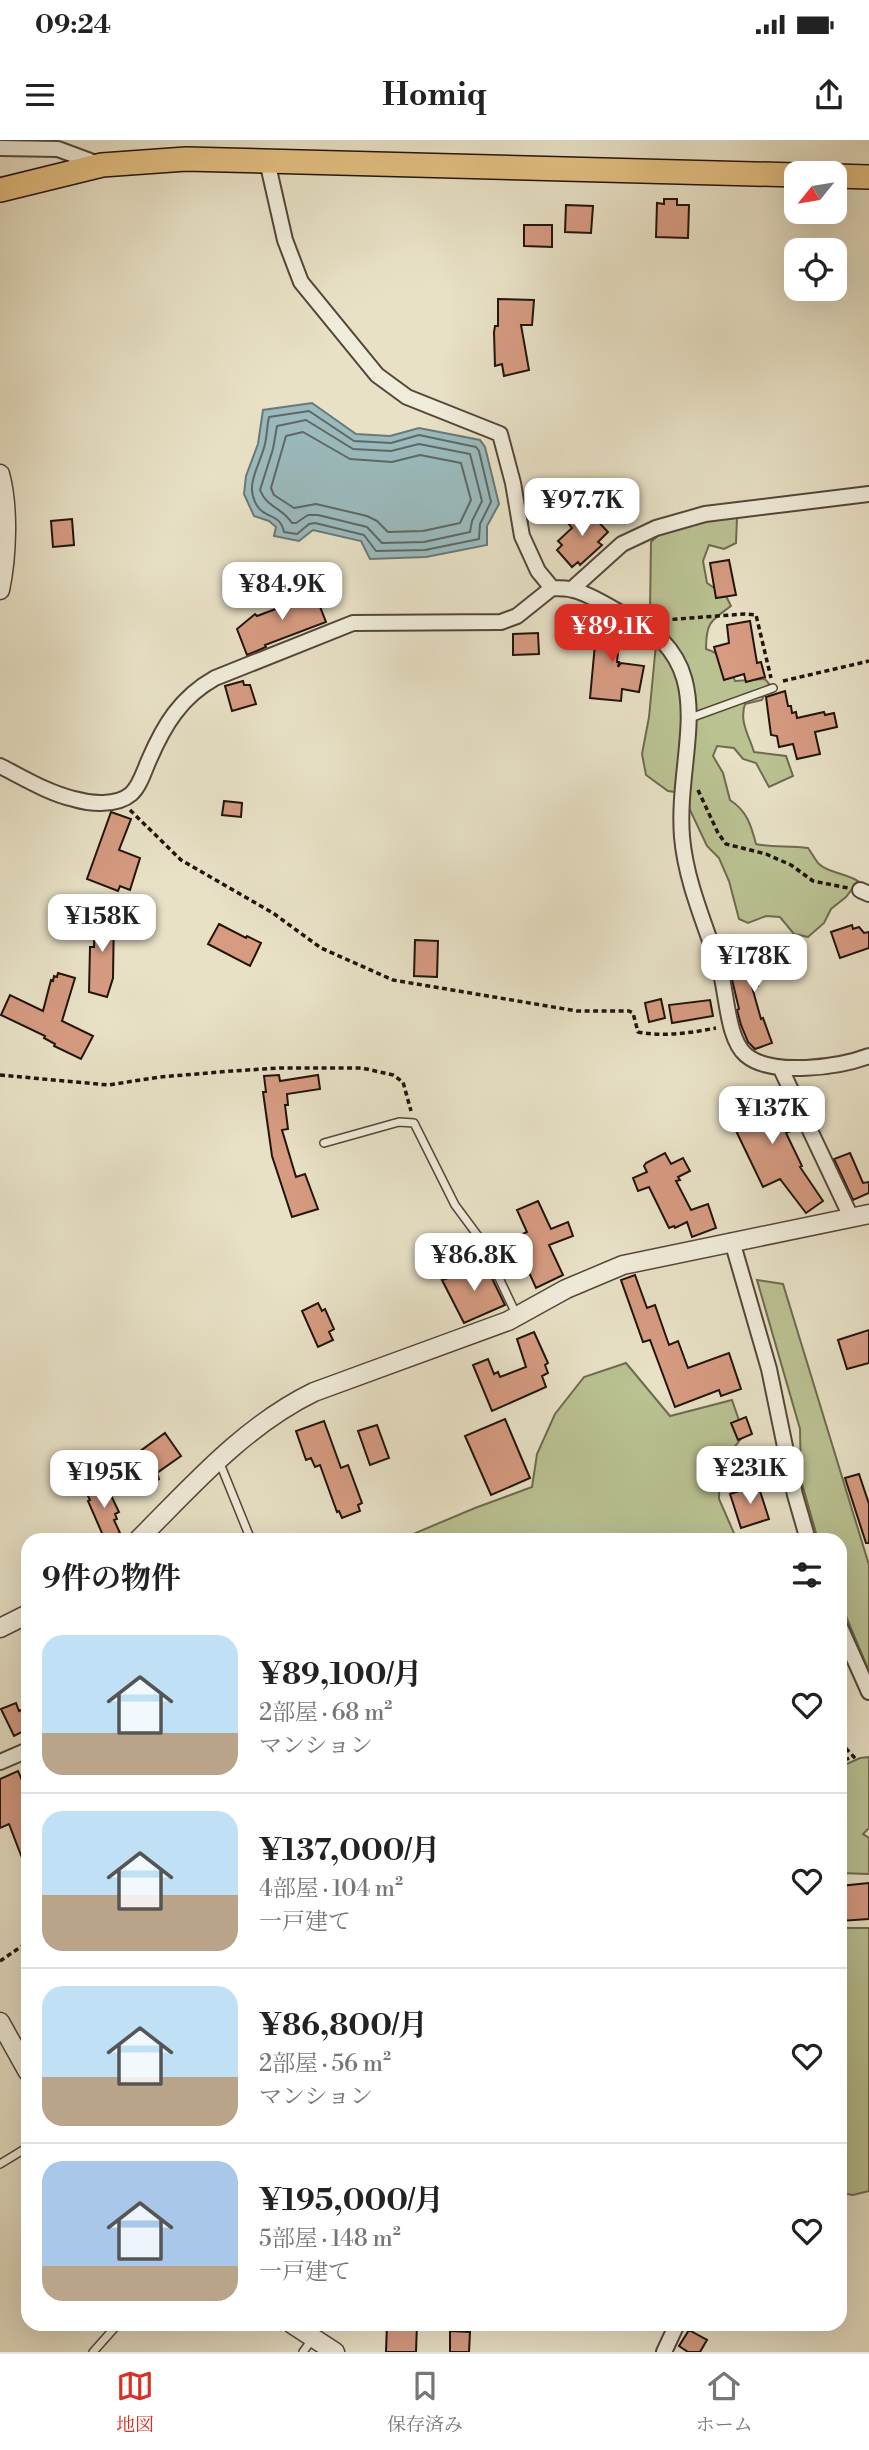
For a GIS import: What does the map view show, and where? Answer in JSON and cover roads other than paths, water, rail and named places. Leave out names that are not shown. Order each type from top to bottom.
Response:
[{"type":"main road","points":[[0,190],[102,165],[186,159],[784,175]]},
{"type":"main road","points":[[847,176],[869,177]]},
{"type":"street","points":[[0,148],[58,149],[102,165]]},
{"type":"street","points":[[268,161],[285,240],[301,282],[377,374],[407,397],[500,434],[513,484],[522,536],[538,571],[552,588]]},
{"type":"street","points":[[0,474],[5,568],[0,590]]},
{"type":"street","points":[[572,589],[622,544],[656,528],[705,514],[869,494]]},
{"type":"street","points":[[0,766],[72,799],[109,802],[121,800],[138,785],[162,731],[176,709],[198,687],[215,678],[353,623],[501,622],[517,616],[552,588],[572,589],[641,622],[662,638],[678,662],[686,684],[690,718],[681,803],[682,839],[687,872],[721,973],[738,1046],[751,1059],[781,1069],[850,1063],[869,1056]]},
{"type":"street","points":[[781,1069],[851,1217]]},
{"type":"street","points":[[145,1533],[218,1461],[265,1420],[314,1392],[517,1317],[565,1289],[623,1265],[869,1214]]},
{"type":"street","points":[[732,1241],[766,1357],[795,1495],[806,1533]]},
{"type":"street","points":[[0,1628],[21,1618]]},
{"type":"street","points":[[847,1643],[869,1692]]},
{"type":"street","points":[[0,1762],[21,1754]]},
{"type":"street","points":[[0,2021],[21,2059]]},
{"type":"street","points":[[298,2331],[309,2345],[335,2352]]},
{"type":"street","points":[[664,2352],[673,2331]]},
{"type":"lane","points":[[690,718],[773,688]]},
{"type":"lane","points":[[324,1143],[399,1122],[414,1123],[455,1205],[481,1240],[517,1317]]},
{"type":"lane","points":[[218,1461],[248,1533]]},
{"type":"lane","points":[[0,2164],[21,2151]]},
{"type":"lane","points":[[93,2352],[112,2331]]},
{"type":"water","points":[[312,403],[356,434],[390,436],[419,428],[480,440],[485,447],[499,504],[487,526],[487,545],[426,557],[370,559],[361,541],[313,530],[299,541],[274,536],[276,527],[269,521],[254,516],[244,494],[246,476],[258,444],[263,410]]}]
